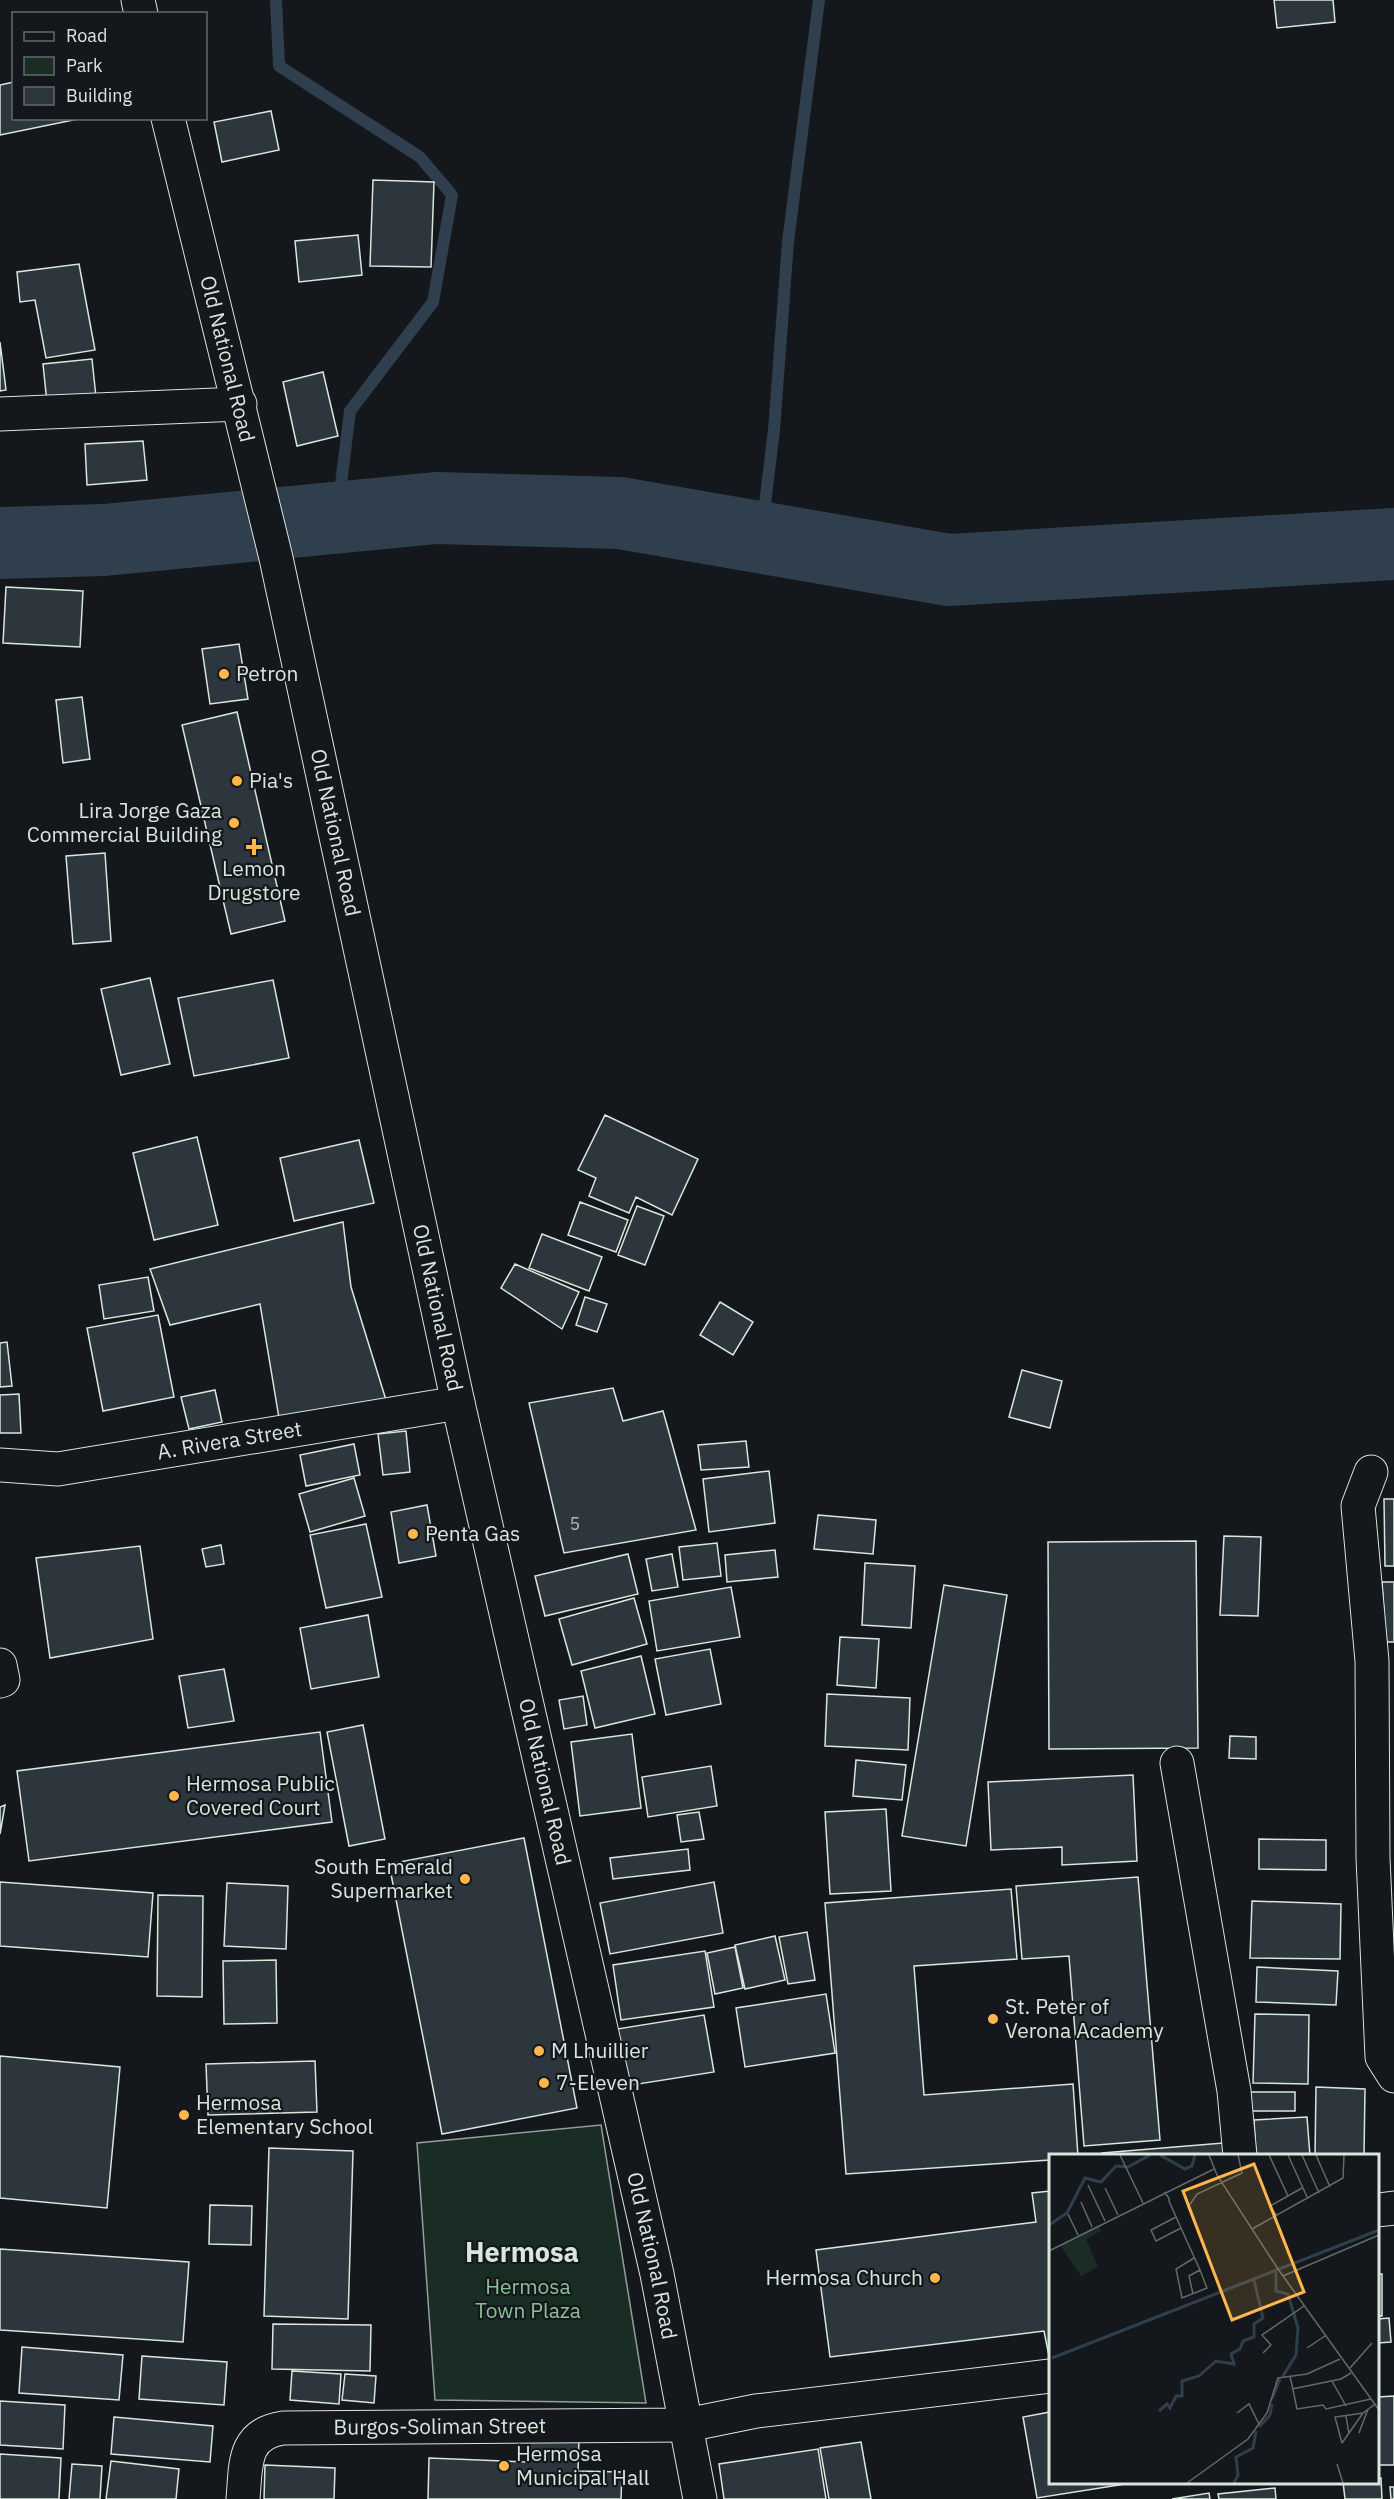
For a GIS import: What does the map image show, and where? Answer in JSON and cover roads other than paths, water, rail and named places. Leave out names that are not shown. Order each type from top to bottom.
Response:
[{"type":"main road","name":"Old National Road","points":[[169,120],[276,558],[458,1403],[657,2274],[700,2499]]},
{"type":"main road","points":[[0,414],[240,404]]},
{"type":"main road","name":"A. Rivera Street","points":[[0,1465],[58,1470],[458,1403]]},
{"type":"main road","points":[[1371,1472],[1358,1506],[1372,1661],[1383,1857],[1382,2057],[1394,2076]]},
{"type":"main road","points":[[0,1665],[3,1680],[0,1681]]},
{"type":"main road","points":[[1178,1763],[1234,2091],[1240,2154]]},
{"type":"main road","points":[[1379,2210],[1394,2208]]},
{"type":"main road","name":"Burgos-Soliman Street","points":[[243,2499],[250,2447],[270,2430],[283,2428],[687,2425],[756,2411],[1049,2376]]},
{"type":"waterway","points":[[276,0],[279,66],[420,157],[452,195],[433,302],[350,411],[337,517]]},
{"type":"waterway","points":[[761,537],[774,430],[788,242],[819,0]]},
{"type":"waterway","points":[[0,543],[104,540],[436,508],[620,513],[949,570],[1394,544]]},
{"type":"place","name":"Petron","points":[[224,674]]},
{"type":"place","name":"Pia's","points":[[237,781]]},
{"type":"place","name":"Lira Jorge Gaza Commercial Building","points":[[234,823]]},
{"type":"place","name":"Lemon Drugstore","points":[[254,847]]},
{"type":"place","name":"Penta Gas","points":[[413,1534]]},
{"type":"place","name":"Hermosa Public Covered Court","points":[[174,1796]]},
{"type":"place","name":"South Emerald Supermarket","points":[[465,1879]]},
{"type":"place","name":"St. Peter of Verona Academy","points":[[993,2019]]},
{"type":"place","name":"M Lhuillier","points":[[539,2051]]},
{"type":"place","name":"7-Eleven","points":[[544,2083]]},
{"type":"place","name":"Hermosa Elementary School","points":[[184,2115]]},
{"type":"place","name":"Hermosa Church","points":[[935,2278]]},
{"type":"place","name":"Hermosa Municipal Hall","points":[[504,2466]]},
{"type":"district","name":"Hermosa","points":[[522,2253]]},
{"type":"park label","name":"Hermosa Town Plaza","points":[[528,2299]]}]
